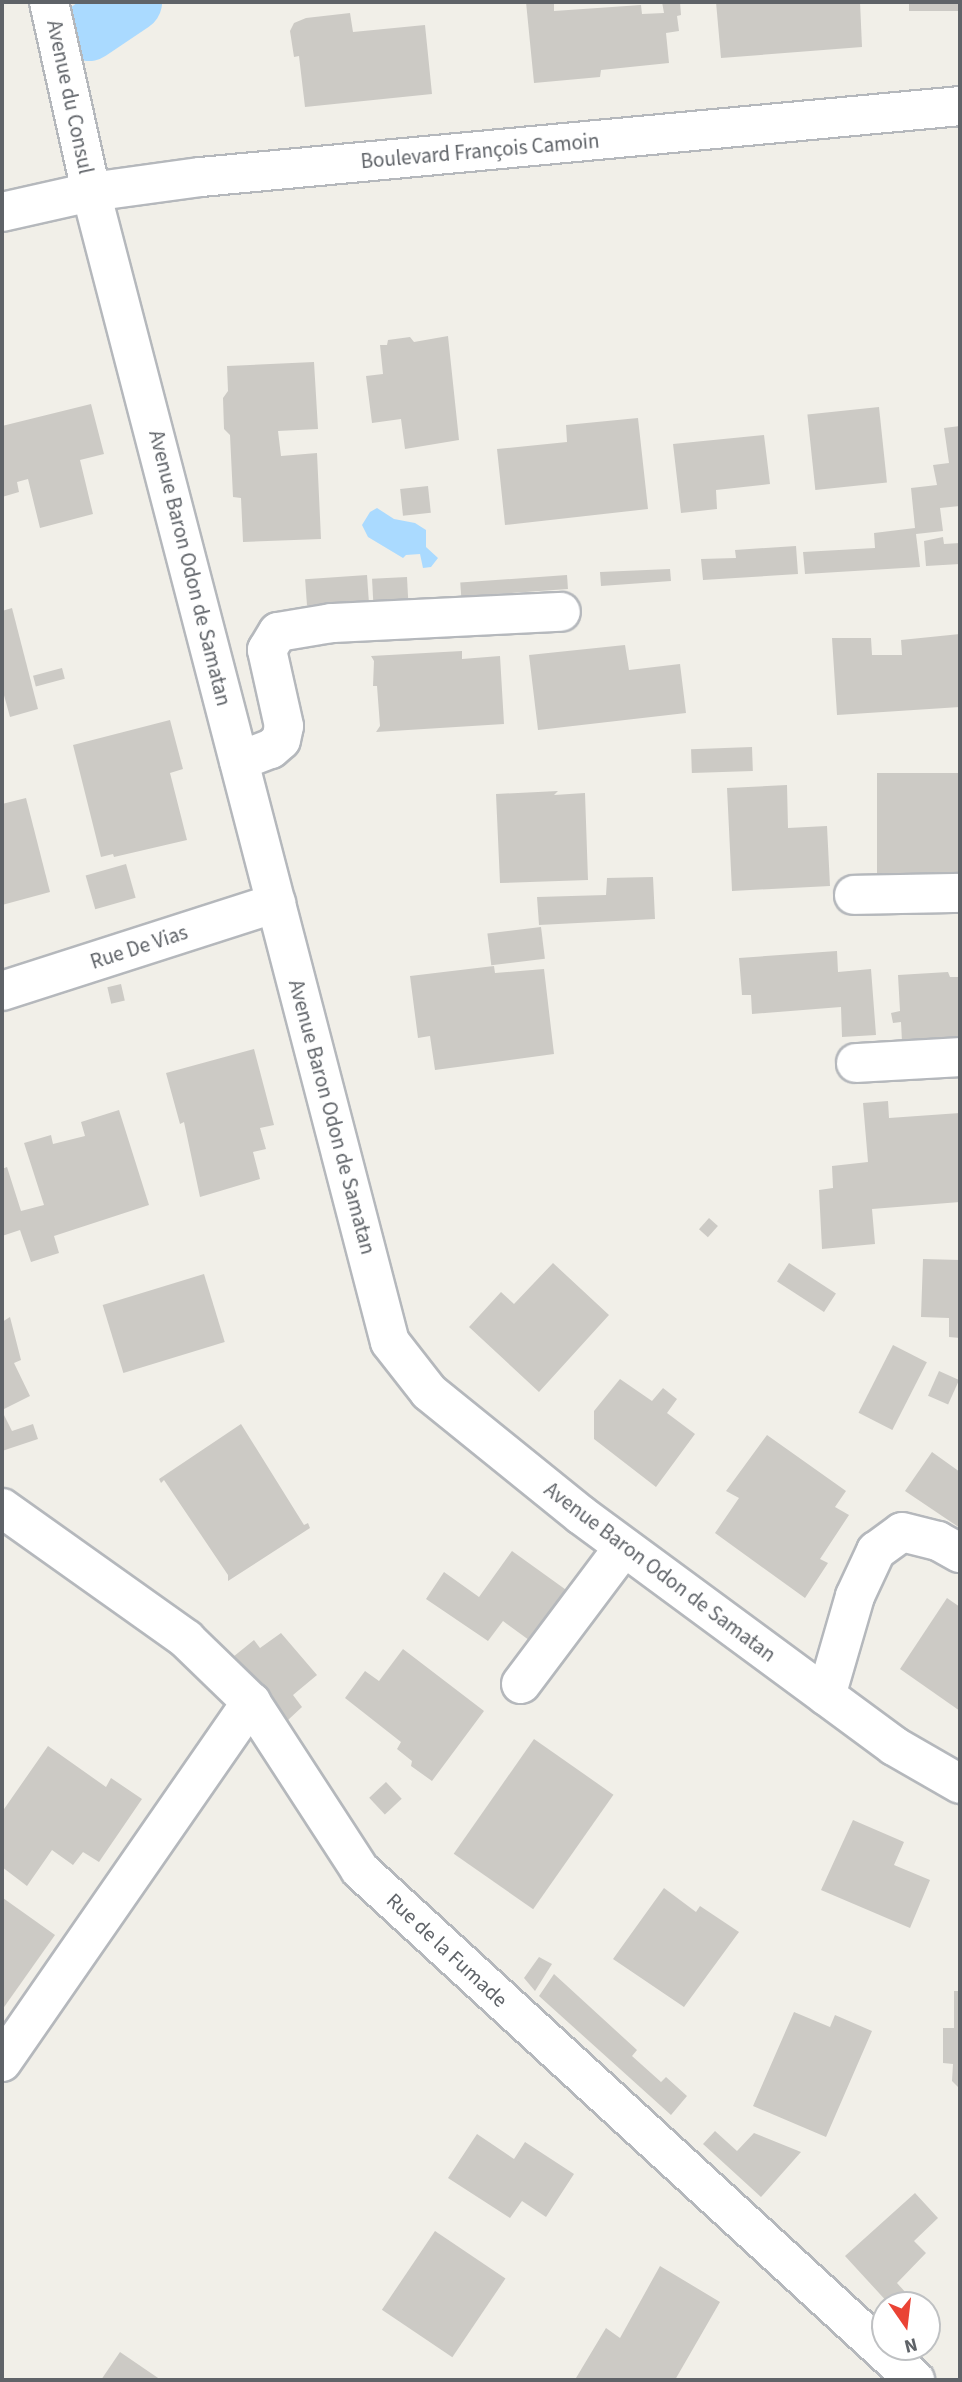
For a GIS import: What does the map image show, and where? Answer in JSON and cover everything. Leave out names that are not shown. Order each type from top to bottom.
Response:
[{"type":"street","name":"Avenue du Consul","points":[[49,2],[91,192]]},
{"type":"street","name":"Boulevard François Camoin","points":[[2,212],[91,192],[201,177],[960,106]]},
{"type":"street","name":"Avenue Baron Odon de Samatan","points":[[91,192],[390,1342],[429,1392],[624,1547],[894,1746],[960,1784]]},
{"type":"street","points":[[239,761],[271,749],[281,740],[284,726],[267,650],[278,632],[332,622],[561,612]]},
{"type":"street","points":[[854,895],[960,893]]},
{"type":"street","name":"Rue De Vias","points":[[2,991],[276,903]]},
{"type":"street","points":[[856,1063],[960,1057]]},
{"type":"street","name":"Rue de la Fumade","points":[[2,1508],[186,1639],[251,1702],[360,1870],[915,2380]]},
{"type":"street","points":[[825,1696],[855,1596],[876,1551],[902,1532],[938,1541],[960,1553]]},
{"type":"street","points":[[522,1684],[624,1547]]},
{"type":"street","points":[[2,2062],[251,1702]]},
{"type":"water","points":[[377,508],[394,519],[415,523],[426,530],[426,547],[438,558],[431,567],[423,568],[420,554],[406,555],[403,558],[368,537],[362,525],[370,512]]},
{"type":"building","points":[[526,2],[554,2],[554,11],[641,5],[642,14],[664,13],[662,2],[680,2],[681,15],[677,16],[679,31],[666,33],[669,63],[601,70],[600,77],[534,83]]},
{"type":"building","points":[[716,2],[860,2],[862,47],[721,58]]},
{"type":"building","points":[[909,2],[960,2],[960,11],[909,11]]},
{"type":"building","points":[[350,13],[353,32],[425,25],[432,94],[305,107],[299,56],[294,57],[290,31],[294,23],[306,18]]},
{"type":"building","points":[[448,336],[459,440],[405,449],[401,419],[372,423],[366,376],[383,374],[380,345],[387,345],[388,340],[410,337],[414,342]]},
{"type":"building","points":[[314,362],[318,429],[278,431],[281,456],[317,453],[321,539],[243,542],[241,498],[233,497],[230,435],[224,429],[223,398],[228,391],[227,366]]},
{"type":"building","points":[[91,404],[104,454],[80,460],[93,514],[40,528],[28,479],[17,482],[19,492],[2,497],[2,426]]},
{"type":"building","points":[[879,407],[887,483],[815,490],[807,415]]},
{"type":"building","points":[[638,418],[648,509],[505,525],[497,449],[567,442],[566,425]]},
{"type":"building","points":[[960,426],[960,506],[940,508],[943,531],[916,534],[920,567],[805,574],[803,552],[875,548],[874,533],[915,528],[911,488],[937,485],[933,465],[949,463],[944,428]]},
{"type":"building","points":[[764,435],[770,484],[716,490],[717,509],[681,513],[673,444]]},
{"type":"building","points":[[428,486],[431,513],[403,516],[400,489]]},
{"type":"building","points":[[943,537],[944,544],[960,543],[960,564],[926,566],[924,541]]},
{"type":"building","points":[[796,546],[798,574],[703,580],[701,559],[736,558],[735,550]]},
{"type":"building","points":[[670,569],[671,581],[601,586],[600,572]]},
{"type":"building","points":[[367,575],[369,601],[307,605],[305,579]]},
{"type":"building","points":[[567,575],[568,589],[461,596],[460,582]]},
{"type":"building","points":[[407,577],[408,599],[373,601],[372,579]]},
{"type":"building","points":[[12,608],[38,709],[10,717],[2,688],[2,611]]},
{"type":"building","points":[[960,634],[960,707],[837,715],[832,638],[871,638],[872,655],[902,655],[901,640]]},
{"type":"building","points":[[625,645],[629,670],[680,664],[686,713],[538,730],[529,655]]},
{"type":"building","points":[[462,651],[462,659],[500,656],[504,724],[376,732],[380,726],[377,686],[373,686],[374,661],[371,656]]},
{"type":"building","points":[[62,668],[65,679],[36,686],[33,676]]},
{"type":"building","points":[[170,720],[183,769],[170,773],[187,840],[114,857],[113,854],[101,857],[73,745]]},
{"type":"building","points":[[752,747],[753,771],[692,773],[691,749]]},
{"type":"building","points":[[877,773],[960,773],[960,874],[877,874]]},
{"type":"building","points":[[787,785],[788,828],[827,826],[830,886],[732,891],[727,788]]},
{"type":"building","points":[[558,791],[554,795],[585,793],[588,880],[500,883],[496,794]]},
{"type":"building","points":[[26,798],[50,892],[2,905],[2,804]]},
{"type":"building","points":[[126,864],[136,898],[95,909],[86,876]]},
{"type":"building","points":[[653,877],[655,919],[539,925],[537,897],[606,895],[607,878]]},
{"type":"building","points":[[541,927],[545,959],[491,965],[487,934]]},
{"type":"building","points":[[837,951],[838,972],[871,969],[876,1035],[842,1037],[841,1007],[752,1014],[751,995],[742,995],[739,958]]},
{"type":"building","points":[[494,966],[495,973],[544,969],[554,1054],[435,1070],[430,1036],[418,1038],[410,976]]},
{"type":"building","points":[[948,972],[950,977],[960,977],[960,1037],[902,1042],[901,1022],[893,1023],[891,1013],[900,1011],[898,975]]},
{"type":"building","points":[[121,984],[125,1001],[111,1004],[107,987]]},
{"type":"building","points":[[254,1049],[274,1125],[260,1128],[266,1149],[253,1152],[260,1179],[200,1197],[184,1122],[180,1124],[166,1073]]},
{"type":"building","points":[[888,1101],[889,1118],[960,1113],[960,1202],[872,1209],[875,1244],[822,1249],[819,1190],[833,1188],[832,1166],[868,1162],[863,1103]]},
{"type":"building","points":[[119,1110],[149,1205],[54,1236],[59,1253],[31,1262],[20,1230],[2,1236],[2,1169],[7,1167],[21,1211],[44,1205],[24,1143],[51,1135],[53,1144],[85,1136],[81,1122]]},
{"type":"building","points":[[709,1218],[718,1226],[708,1237],[699,1229]]},
{"type":"building","points":[[923,1259],[960,1260],[960,1338],[949,1337],[949,1318],[921,1317]]},
{"type":"building","points":[[553,1263],[609,1315],[539,1392],[469,1327],[501,1292],[514,1304]]},
{"type":"building","points":[[789,1263],[836,1293],[824,1312],[777,1281]]},
{"type":"building","points":[[204,1274],[225,1342],[123,1373],[103,1305]]},
{"type":"building","points":[[10,1317],[21,1360],[14,1363],[30,1396],[2,1410],[2,1322]]},
{"type":"building","points":[[893,1345],[927,1362],[892,1430],[858,1413]]},
{"type":"building","points":[[939,1371],[959,1380],[948,1405],[928,1396]]},
{"type":"building","points":[[620,1379],[652,1401],[663,1388],[677,1399],[667,1413],[695,1434],[656,1487],[594,1439],[594,1411]]},
{"type":"building","points":[[2,1411],[12,1431],[33,1424],[38,1439],[2,1451]]},
{"type":"building","points":[[241,1424],[304,1525],[308,1523],[310,1528],[228,1581],[228,1575],[164,1480],[161,1483],[159,1479]]},
{"type":"building","points":[[767,1435],[846,1491],[835,1507],[849,1515],[820,1559],[828,1563],[805,1598],[715,1533],[739,1498],[726,1491]]},
{"type":"building","points":[[932,1452],[960,1472],[960,1528],[905,1491]]},
{"type":"building","points":[[512,1551],[569,1592],[533,1643],[503,1621],[488,1641],[426,1599],[444,1572],[479,1597]]},
{"type":"building","points":[[947,1598],[960,1607],[960,1711],[900,1669]]},
{"type":"building","points":[[281,1633],[317,1675],[293,1695],[302,1707],[288,1720],[233,1657],[254,1640],[260,1648]]},
{"type":"building","points":[[403,1649],[484,1711],[432,1781],[411,1766],[412,1761],[397,1749],[401,1742],[345,1698],[365,1671],[379,1681]]},
{"type":"building","points":[[534,1739],[613,1795],[533,1909],[454,1854]]},
{"type":"building","points":[[48,1746],[106,1787],[111,1778],[142,1799],[99,1862],[83,1852],[73,1865],[52,1850],[27,1886],[2,1867],[2,1812]]},
{"type":"building","points":[[386,1782],[402,1799],[385,1815],[369,1798]]},
{"type":"building","points":[[853,1820],[904,1842],[894,1865],[930,1880],[910,1928],[821,1890]]},
{"type":"building","points":[[664,1888],[696,1912],[700,1906],[739,1932],[684,2007],[613,1959]]},
{"type":"building","points":[[3,1898],[55,1935],[2,2010],[2,1901]]},
{"type":"building","points":[[539,1957],[552,1964],[535,1991],[524,1978]]},
{"type":"building","points":[[554,1974],[637,2050],[632,2056],[661,2082],[666,2077],[687,2096],[671,2115],[539,1996]]},
{"type":"building","points":[[954,1991],[960,1991],[960,2089],[952,2081],[953,2064],[943,2063],[943,2028],[954,2028]]},
{"type":"building","points":[[794,2012],[830,2027],[835,2015],[872,2031],[826,2137],[753,2106]]},
{"type":"building","points":[[715,2131],[737,2151],[754,2133],[801,2152],[761,2197],[703,2144]]},
{"type":"building","points":[[477,2134],[514,2159],[525,2142],[574,2174],[546,2217],[522,2201],[510,2218],[448,2178]]},
{"type":"building","points":[[915,2193],[938,2218],[914,2241],[926,2253],[897,2283],[904,2291],[877,2291],[845,2256]]},
{"type":"building","points":[[435,2231],[505,2279],[452,2357],[382,2310]]},
{"type":"building","points":[[660,2266],[720,2302],[675,2380],[576,2378],[606,2328],[620,2338]]},
{"type":"building","points":[[120,2352],[161,2380],[101,2380]]},
{"type":"waterway","points":[[89,31],[132,2]]}]
